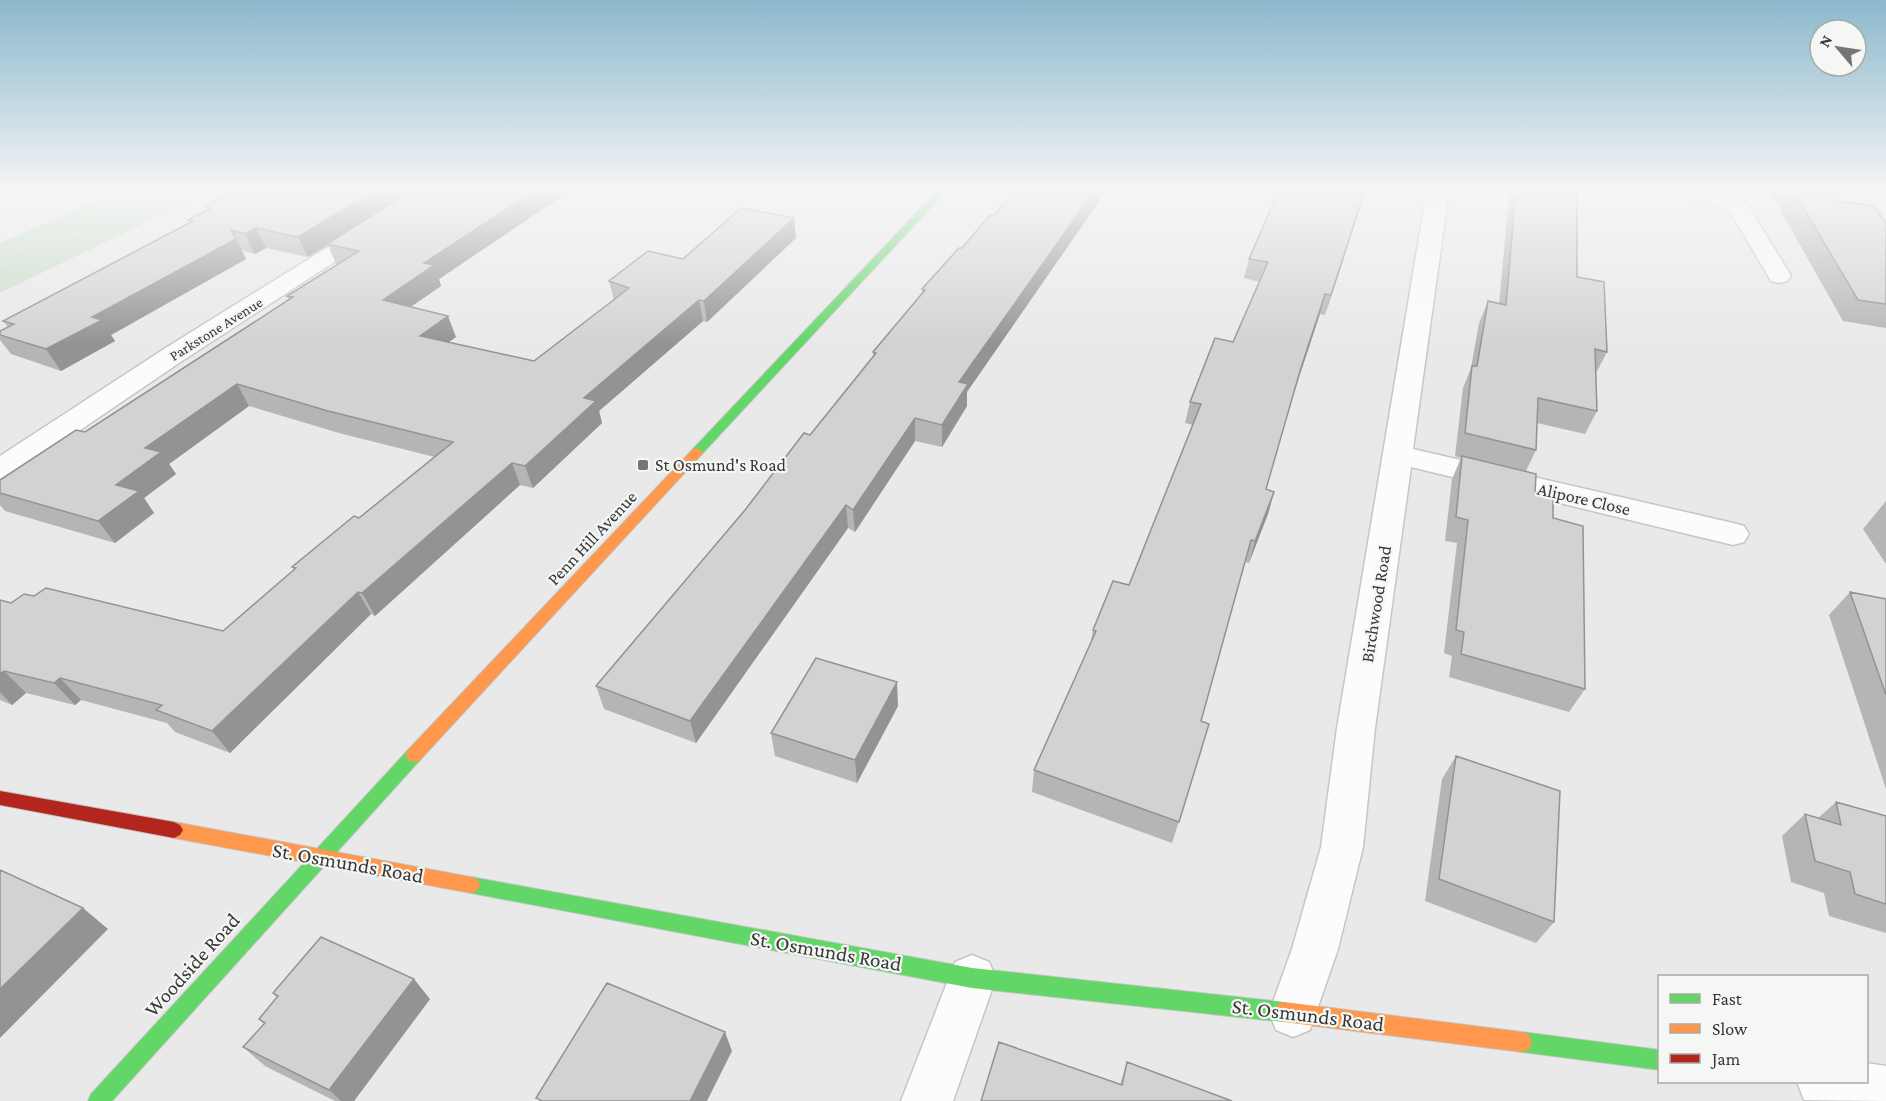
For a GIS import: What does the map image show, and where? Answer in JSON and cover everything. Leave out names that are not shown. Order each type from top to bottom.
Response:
[{"type":"street","name":"Parkstone Avenue","points":[[0,470],[173,356],[354,241]]},
{"type":"street","name":"Penn Hill Avenue","points":[[317,858],[895,241]]},
{"type":"street","name":"Birchwood Road","points":[[1293,1013],[1316,949],[1342,847],[1356,728],[1400,455],[1431,241]]},
{"type":"street","points":[[1758,241],[1779,276]]},
{"type":"street","name":"Alipore Close","points":[[1400,455],[1733,534]]},
{"type":"street","name":"St. Osmunds Road","points":[[0,798],[972,978],[1293,1013],[1658,1060]]},
{"type":"street","name":"Woodside Road","points":[[98,1101],[317,858]]},
{"type":"street","points":[[927,1101],[972,978]]},
{"type":"street","points":[[1810,1083],[1815,1101]]},
{"type":"street","points":[[1828,1083],[1886,1091]]},
{"type":"green space","points":[[4,241],[107,241],[0,293],[0,243]]},
{"type":"building","points":[[154,241],[232,241],[92,317],[102,320],[46,349],[0,335],[0,331],[14,324],[3,321]]},
{"type":"building","points":[[331,241],[457,241],[424,263],[434,265],[383,300],[448,316],[420,336],[534,361],[629,288],[609,281],[648,251],[683,259],[703,241],[769,241],[704,301],[699,300],[584,398],[596,401],[525,466],[512,463],[362,593],[358,592],[212,731],[156,710],[162,705],[60,678],[54,683],[4,671],[0,674],[0,600],[11,603],[24,594],[34,596],[46,588],[223,631],[296,568],[292,567],[354,516],[359,518],[453,442],[328,411],[237,384],[145,448],[161,452],[116,485],[139,491],[98,521],[0,493],[0,480],[76,430],[85,432],[293,297],[287,296],[359,251],[327,244]]},
{"type":"building","points":[[968,241],[1059,241],[959,382],[968,384],[942,425],[915,418],[853,510],[846,505],[690,721],[596,686],[745,510],[804,433],[810,435],[876,353],[873,352],[925,290],[922,289],[959,248],[962,248]]},
{"type":"building","points":[[1257,241],[1348,241],[1331,295],[1325,294],[1300,371],[1266,489],[1274,492],[1255,541],[1251,540],[1201,721],[1209,724],[1179,822],[1034,770],[1096,631],[1093,630],[1113,581],[1129,585],[1201,404],[1190,402],[1215,338],[1233,342],[1268,262],[1249,259]]},
{"type":"building","points":[[1512,241],[1577,241],[1577,277],[1604,282],[1607,352],[1595,349],[1597,411],[1538,398],[1536,450],[1465,433],[1472,366],[1477,366],[1488,301],[1506,305]]},
{"type":"building","points":[[1823,241],[1886,241],[1886,304],[1858,300]]},
{"type":"building","points":[[1462,456],[1536,474],[1535,495],[1553,499],[1553,518],[1583,526],[1585,689],[1461,654],[1464,632],[1456,630],[1468,520],[1456,517]]},
{"type":"building","points":[[1850,592],[1886,599],[1886,695]]},
{"type":"building","points":[[816,658],[897,682],[855,760],[771,733]]},
{"type":"building","points":[[1456,756],[1560,791],[1554,922],[1439,879]]},
{"type":"building","points":[[1836,802],[1886,816],[1886,904],[1855,894],[1850,872],[1815,861],[1805,814],[1841,825]]},
{"type":"building","points":[[0,870],[83,908],[0,989]]},
{"type":"building","points":[[321,937],[414,979],[329,1090],[243,1047],[265,1023],[259,1019],[278,996],[273,993]]},
{"type":"building","points":[[607,983],[725,1032],[690,1101],[542,1101],[536,1098]]},
{"type":"building","points":[[999,1042],[1122,1085],[1127,1062],[1232,1101],[981,1101]]},
{"type":"railway","points":[[0,263],[47,241]]},
{"type":"railway","points":[[0,273],[68,241]]},
{"type":"traffic: fast","points":[[697,452],[895,241]]},
{"type":"traffic: fast","points":[[98,1101],[414,755]]},
{"type":"traffic: fast","points":[[471,885],[972,978],[1284,1012]]},
{"type":"traffic: fast","points":[[1522,1042],[1658,1060]]},
{"type":"traffic: slow","points":[[414,755],[697,452]]},
{"type":"traffic: slow","points":[[174,830],[471,885]]},
{"type":"traffic: slow","points":[[1284,1012],[1522,1042]]},
{"type":"traffic: jam","points":[[0,798],[174,830]]},
{"type":"place","name":"St Osmund's Road","points":[[643,465]]}]
